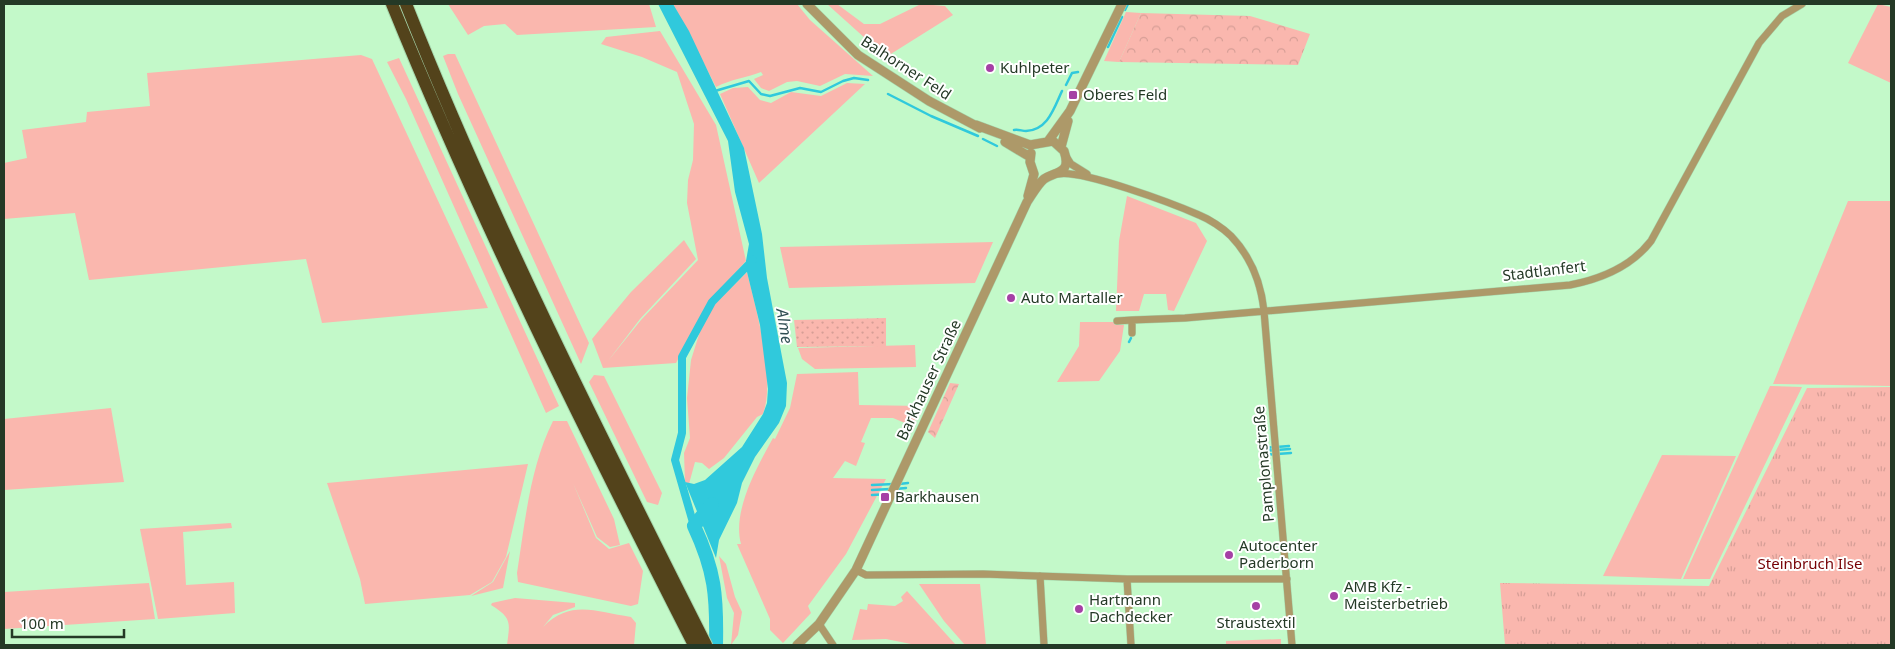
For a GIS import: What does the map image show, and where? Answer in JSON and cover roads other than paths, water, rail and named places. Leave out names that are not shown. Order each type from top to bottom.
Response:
[{"type":"highway","points":[[392,4],[507,266],[577,413],[706,645]]},
{"type":"highway","points":[[406,4],[477,169],[694,645]]},
{"type":"street","name":"Balhorner Feld","points":[[807,4],[858,55],[929,101],[976,125],[1030,158]]},
{"type":"street","points":[[1092,177],[1068,173],[1041,175],[1032,168],[1030,158],[1033,149],[1038,143],[1049,140],[1070,111],[1122,4]]},
{"type":"street","name":"Stadtlanfert","points":[[1264,311],[1570,285],[1602,277],[1615,271],[1643,251],[1651,241],[1759,43],[1782,16],[1802,4]]},
{"type":"street","points":[[1054,175],[1064,168],[1064,151],[1070,111]]},
{"type":"street","name":"Balhorner Feld","points":[[976,125],[1026,144],[1038,143]]},
{"type":"street","points":[[1049,140],[1064,151],[1071,164],[1092,177]]},
{"type":"street","name":"Barkhauser Straße","points":[[797,645],[819,624],[856,570],[1027,202],[1034,174],[1032,168]]},
{"type":"street","name":"Barkhauser Straße","points":[[1027,202],[1044,180],[1054,175]]},
{"type":"street","name":"Pamplonastraße","points":[[1092,177],[1201,215],[1230,236],[1249,260],[1261,289],[1264,311],[1292,645]]},
{"type":"street","points":[[1117,320],[1264,311]]},
{"type":"street","points":[[1132,320],[1132,333]]},
{"type":"street","points":[[856,570],[866,575],[1287,579]]},
{"type":"street","points":[[1040,576],[1044,645]]},
{"type":"street","points":[[1126,578],[1131,645]]},
{"type":"street","points":[[819,624],[833,645]]},
{"type":"water","points":[[658,4],[673,4],[689,31],[744,148],[762,234],[767,278],[787,383],[786,406],[779,423],[755,457],[742,483],[737,503],[719,540],[716,558],[685,482],[694,484],[705,480],[742,447],[763,414],[767,403],[768,389],[760,325],[747,272],[746,261],[749,244],[735,192],[728,141]]},
{"type":"waterway","points":[[1125,10],[1128,4]]},
{"type":"waterway","points":[[1108,47],[1122,17]]},
{"type":"waterway","points":[[1066,85],[1072,73],[1078,72]]},
{"type":"waterway","points":[[715,91],[749,81],[761,94],[770,96],[800,88],[821,92],[843,81],[854,78],[868,80]]},
{"type":"waterway","points":[[1014,130],[1026,131],[1040,127],[1053,111],[1062,91]]},
{"type":"waterway","points":[[888,94],[931,116],[978,136]]},
{"type":"waterway","points":[[983,139],[997,146]]},
{"type":"waterway","points":[[694,526],[675,460],[682,433],[682,357],[712,302],[753,260]]},
{"type":"waterway","points":[[1129,342],[1131,338]]},
{"type":"waterway","points":[[1262,448],[1289,446]]},
{"type":"waterway","points":[[1262,451],[1290,449]]},
{"type":"waterway","points":[[1263,455],[1291,453]]},
{"type":"waterway","points":[[899,484],[908,483]]},
{"type":"waterway","points":[[872,485],[894,484]]},
{"type":"waterway","points":[[895,489],[906,488]]},
{"type":"waterway","points":[[872,490],[890,489]]},
{"type":"waterway","points":[[872,495],[889,494]]},
{"type":"waterway","points":[[894,494],[905,494]]},
{"type":"waterway","name":"Alme","points":[[712,504],[694,526],[706,557],[713,584],[716,612],[716,645]]},
{"type":"place","name":"Kuhlpeter","points":[[990,68]]},
{"type":"place","name":"Oberes Feld","points":[[1073,95]]},
{"type":"place","name":"Auto Martaller","points":[[1011,298]]},
{"type":"place","name":"Barkhausen","points":[[885,497]]},
{"type":"place","name":"Autocenter Paderborn","points":[[1229,555]]},
{"type":"place","name":"AMB Kfz - Meisterbetrieb","points":[[1334,596]]},
{"type":"place","name":"Straustextil","points":[[1256,606]]},
{"type":"place","name":"Hartmann Dachdecker","points":[[1079,609]]},
{"type":"park label","name":"Steinbruch Ilse","points":[[1810,564]]}]
